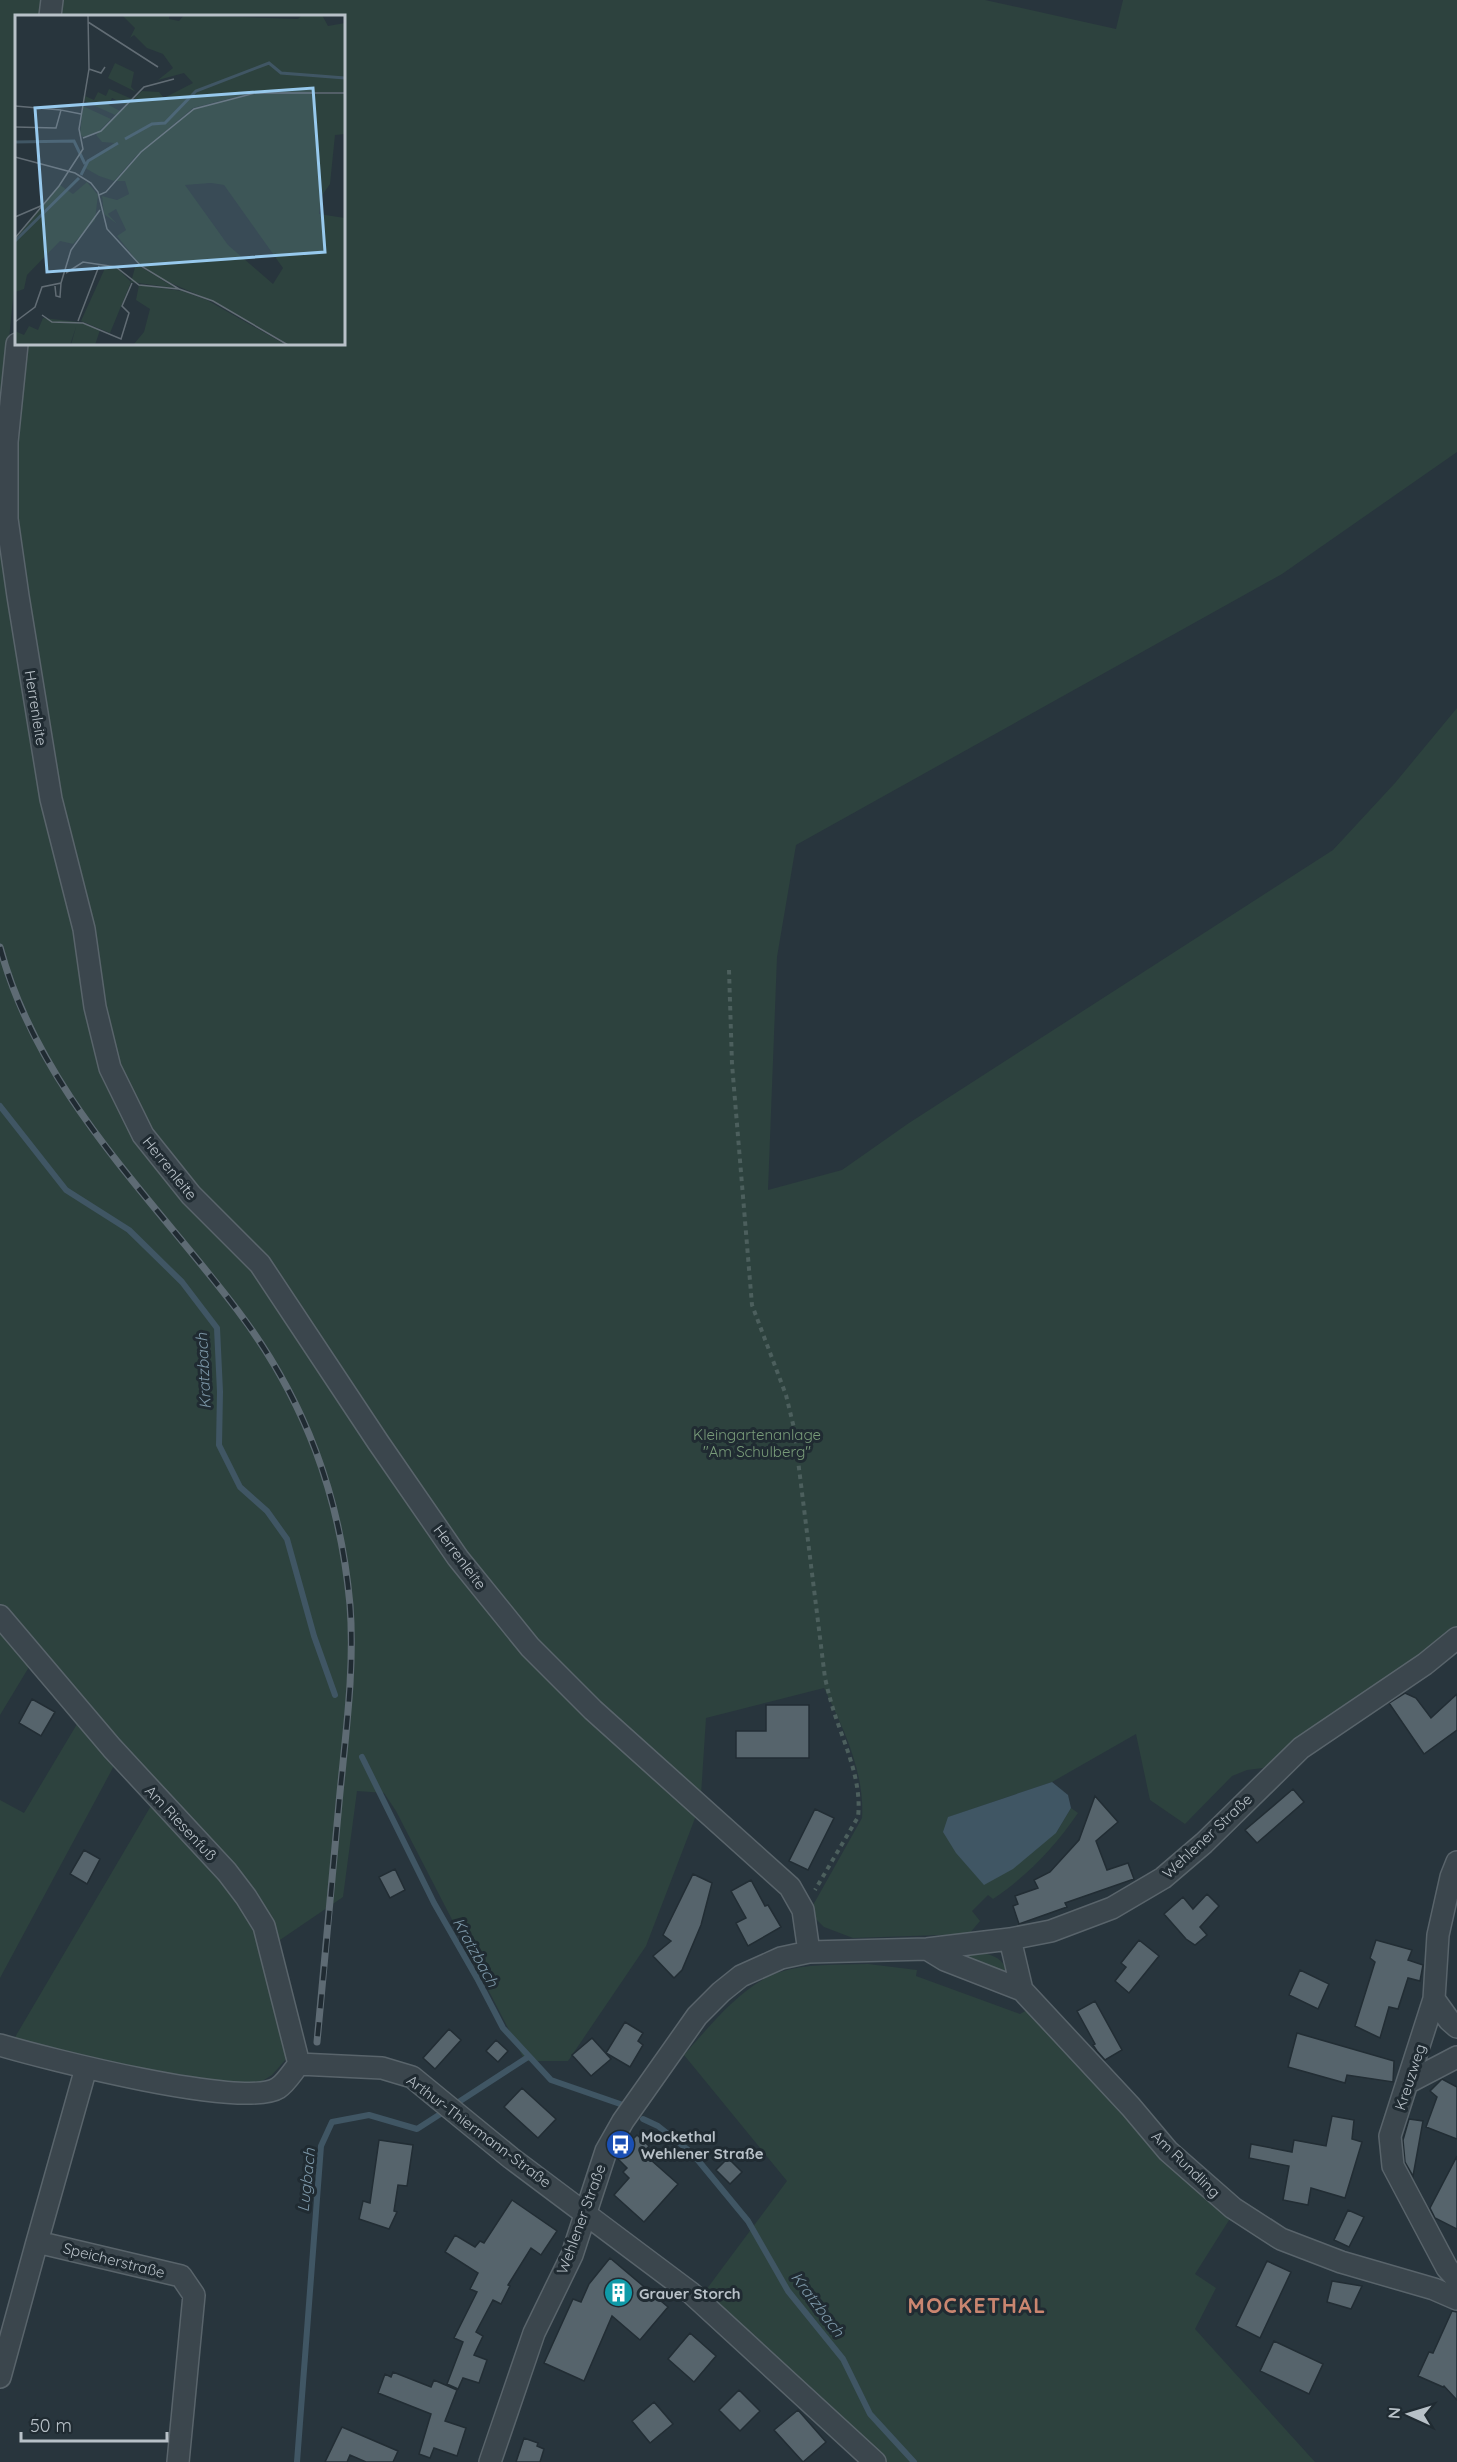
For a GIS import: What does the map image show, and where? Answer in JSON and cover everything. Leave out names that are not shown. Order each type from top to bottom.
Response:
[{"type":"street","points":[[50,15],[52,0]]},
{"type":"street","name":"Herrenleite","points":[[17,345],[7,442],[7,519],[51,799],[84,929],[95,1007],[110,1068],[142,1135],[190,1195],[260,1264],[458,1558],[530,1647],[593,1710],[790,1887],[803,1910]]},
{"type":"street","name":"Am Riesenfuß","points":[[0,1616],[112,1748],[226,1872],[246,1897],[264,1926],[299,2064]]},
{"type":"street","name":"Wehlener Straße","points":[[490,2462],[534,2333],[572,2255],[606,2151],[619,2128],[697,2016],[721,1992],[741,1976],[781,1958],[809,1952],[927,1949],[1010,1939],[1051,1931],[1112,1908],[1163,1878],[1204,1843],[1301,1748],[1425,1664],[1457,1638]]},
{"type":"street","name":"Kreuzweg","points":[[1457,1862],[1451,1877],[1438,1935],[1434,1999],[1390,2136],[1393,2166],[1447,2268],[1457,2279]]},
{"type":"street","points":[[803,1910],[809,1952]]},
{"type":"street","points":[[1010,1939],[1022,1990]]},
{"type":"street","name":"Am Rundling","points":[[927,1949],[945,1960],[1022,1990],[1131,2107],[1168,2151],[1233,2208],[1281,2239],[1341,2262],[1434,2289],[1457,2299]]},
{"type":"street","points":[[1434,1999],[1457,2027]]},
{"type":"street","points":[[0,2045],[86,2068],[161,2083],[255,2092],[278,2088],[299,2064]]},
{"type":"street","points":[[1409,2082],[1457,2057]]},
{"type":"street","name":"Arthur-Thiermann-Straße","points":[[299,2064],[382,2067],[412,2077],[511,2158],[585,2211],[704,2304],[866,2458]]},
{"type":"street","points":[[0,2377],[86,2068]]},
{"type":"street","name":"Speicherstraße","points":[[37,2242],[181,2276],[194,2295],[178,2462]]},
{"type":"path","points":[[729,970],[732,1064],[752,1305],[786,1395],[791,1417],[825,1678],[833,1712],[853,1767],[860,1804],[858,1817],[803,1910]]},
{"type":"green space","points":[[0,0],[44,0],[43,15],[15,15],[15,279],[0,429]]},
{"type":"green space","name":"Kleingartenanlage \"Am Schulberg\"","points":[[60,0],[985,0],[1116,29],[1123,0],[1457,0],[1457,452],[1282,574],[796,845],[777,957],[768,1190],[842,1170],[909,1123],[1333,850],[1395,783],[1457,708],[1457,1627],[1417,1662],[1299,1739],[1263,1768],[1247,1770],[1232,1776],[1185,1824],[1150,1800],[1136,1734],[1052,1782],[949,1817],[1056,1833],[1071,1808],[1078,1813],[1060,1838],[1029,1871],[993,1899],[988,1895],[972,1911],[980,1921],[969,1934],[853,1938],[824,1927],[814,1917],[812,1907],[862,1818],[860,1784],[856,1767],[845,1734],[824,1688],[706,1718],[701,1795],[597,1706],[495,1597],[382,1438],[146,1129],[115,1062],[67,842],[15,523],[14,443],[24,345],[345,345],[345,15],[59,15]]},
{"type":"green space","points":[[0,522],[75,931],[104,1068],[255,1270],[452,1562],[697,1813],[646,1946],[568,2061],[525,2061],[396,1811],[384,1793],[357,1791],[343,1897],[277,1942],[117,1741],[0,1604]]},
{"type":"green space","points":[[0,1624],[32,1662],[0,1715]]},
{"type":"green space","points":[[80,1719],[116,1762],[0,1978],[0,1800],[24,1813]]},
{"type":"green space","points":[[152,1804],[192,1844],[256,1923],[287,2058],[272,2075],[259,2083],[164,2075],[14,2039]]},
{"type":"green space","points":[[987,1954],[1001,1961],[1005,1966],[1006,1974],[953,1955]]},
{"type":"green space","points":[[868,1964],[917,1970],[916,1976],[1020,2014],[1029,2009],[1126,2117],[1204,2198],[1231,2217],[1195,2274],[1216,2288],[1195,2329],[1315,2462],[887,2462],[703,2294],[787,2181],[684,2055],[726,2008],[764,1979],[777,1973],[799,1968]]},
{"type":"water","points":[[1052,1782],[1068,1795],[1071,1808],[1056,1833],[1013,1869],[984,1885],[956,1853],[943,1832],[948,1817]]},
{"type":"building","points":[[1405,1693],[1416,1698],[1431,1718],[1457,1694],[1457,1730],[1424,1754],[1389,1703]]},
{"type":"building","points":[[32,1699],[55,1712],[41,1736],[19,1723]]},
{"type":"building","points":[[766,1705],[809,1705],[809,1758],[736,1758],[736,1731],[766,1731]]},
{"type":"building","points":[[1293,1789],[1304,1802],[1257,1843],[1245,1830]]},
{"type":"building","points":[[1095,1796],[1118,1822],[1096,1841],[1107,1870],[1128,1863],[1134,1879],[1065,1903],[1067,1907],[1019,1924],[1013,1906],[1018,1904],[1015,1896],[1038,1888],[1034,1880],[1050,1872],[1079,1840]]},
{"type":"building","points":[[815,1809],[834,1818],[808,1870],[789,1861]]},
{"type":"building","points":[[84,1850],[100,1859],[87,1884],[70,1874]]},
{"type":"building","points":[[395,1869],[405,1890],[390,1898],[379,1877]]},
{"type":"building","points":[[693,1874],[712,1883],[701,1925],[682,1970],[674,1978],[653,1956],[671,1941],[663,1935]]},
{"type":"building","points":[[751,1880],[765,1906],[768,1905],[781,1927],[748,1946],[736,1923],[746,1918],[731,1891]]},
{"type":"building","points":[[1207,1894],[1219,1906],[1200,1927],[1207,1935],[1195,1945],[1186,1939],[1164,1914],[1183,1897],[1193,1909]]},
{"type":"building","points":[[1139,1940],[1159,1956],[1129,1993],[1115,1981],[1126,1967],[1121,1963]]},
{"type":"building","points":[[1376,1940],[1412,1950],[1408,1960],[1423,1965],[1420,1981],[1408,1978],[1398,2009],[1389,2007],[1380,2038],[1355,2026],[1375,1962],[1370,1958]]},
{"type":"building","points":[[1300,1970],[1329,1984],[1318,2009],[1289,1995]]},
{"type":"building","points":[[1095,2001],[1122,2050],[1105,2060],[1093,2045],[1095,2044],[1077,2011]]},
{"type":"building","points":[[625,2022],[643,2033],[638,2041],[643,2045],[630,2067],[606,2053]]},
{"type":"building","points":[[449,2029],[461,2040],[435,2069],[423,2058]]},
{"type":"building","points":[[1297,2033],[1394,2061],[1393,2082],[1347,2075],[1345,2083],[1288,2067]]},
{"type":"building","points":[[592,2038],[611,2059],[591,2076],[572,2055]]},
{"type":"building","points":[[496,2040],[508,2051],[498,2062],[486,2051]]},
{"type":"building","points":[[1442,2079],[1457,2087],[1457,2139],[1426,2127],[1437,2097],[1430,2091]]},
{"type":"building","points":[[522,2088],[556,2119],[538,2138],[504,2107]]},
{"type":"building","points":[[1332,2116],[1354,2120],[1352,2139],[1362,2142],[1345,2198],[1311,2188],[1308,2205],[1283,2200],[1289,2166],[1249,2158],[1251,2144],[1292,2152],[1294,2140],[1326,2146]]},
{"type":"building","points":[[1409,2119],[1423,2121],[1413,2176],[1405,2162],[1403,2140]]},
{"type":"building","points":[[637,2135],[649,2146],[643,2153],[678,2184],[644,2222],[614,2195],[629,2178],[623,2172],[627,2168],[617,2158],[628,2139],[630,2142]]},
{"type":"building","points":[[379,2140],[413,2145],[407,2186],[398,2185],[394,2211],[397,2212],[389,2229],[359,2219],[363,2201],[370,2203]]},
{"type":"building","points":[[1457,2156],[1457,2229],[1435,2218],[1430,2208]]},
{"type":"building","points":[[728,2158],[742,2172],[730,2184],[716,2170]]},
{"type":"building","points":[[512,2200],[557,2231],[541,2255],[531,2248],[508,2285],[510,2286],[501,2304],[493,2300],[476,2332],[483,2336],[474,2355],[487,2360],[479,2383],[463,2378],[458,2389],[447,2384],[463,2342],[454,2338],[477,2292],[470,2289],[478,2273],[445,2252],[455,2235],[475,2247],[480,2241],[484,2243]]},
{"type":"building","points":[[1348,2210],[1364,2217],[1349,2247],[1334,2240]]},
{"type":"building","points":[[610,2258],[668,2307],[640,2340],[612,2316],[584,2381],[544,2363],[573,2299],[581,2302],[589,2284]]},
{"type":"building","points":[[1267,2261],[1291,2272],[1260,2338],[1236,2326]]},
{"type":"building","points":[[1332,2281],[1362,2286],[1351,2309],[1327,2302]]},
{"type":"building","points":[[1452,2311],[1457,2312],[1457,2400],[1444,2386],[1418,2376],[1429,2352],[1433,2353]]},
{"type":"building","points":[[690,2333],[716,2356],[694,2382],[668,2359]]},
{"type":"building","points":[[1274,2341],[1323,2364],[1309,2394],[1260,2371]]},
{"type":"building","points":[[393,2372],[431,2387],[434,2380],[457,2390],[445,2421],[466,2428],[457,2456],[434,2448],[430,2458],[419,2454],[431,2414],[378,2393],[385,2374],[391,2377]]},
{"type":"building","points":[[739,2390],[760,2411],[740,2431],[719,2410]]},
{"type":"building","points":[[654,2402],[673,2424],[650,2443],[632,2421]]},
{"type":"building","points":[[798,2410],[826,2442],[803,2462],[774,2430]]},
{"type":"building","points":[[342,2427],[398,2451],[393,2462],[366,2462],[350,2455],[347,2462],[325,2462]]},
{"type":"building","points":[[524,2438],[538,2443],[537,2446],[544,2449],[540,2462],[516,2462]]},
{"type":"waterway","name":"Kratzbach","points":[[0,1106],[66,1190],[129,1230],[182,1282],[217,1328],[220,1392],[219,1445],[240,1487],[267,1511],[287,1539],[314,1636],[335,1695]]},
{"type":"waterway","name":"Kratzbach","points":[[362,1757],[434,1903],[503,2028],[551,2080],[623,2105]]},
{"type":"waterway","name":"Lugbach","points":[[454,2105],[528,2057]]},
{"type":"waterway","name":"Lugbach","points":[[297,2462],[321,2146],[332,2122],[369,2115],[417,2129],[445,2111]]},
{"type":"waterway","name":"Kratzbach","points":[[643,2119],[658,2126],[692,2153],[748,2221],[788,2291],[843,2359],[870,2414],[914,2462]]},
{"type":"railway","points":[[0,947],[18,999],[41,1048],[69,1095],[134,1183],[238,1311],[262,1345],[300,1414],[328,1487],[345,1564],[350,1605],[351,1654],[317,2042]]},
{"type":"place","name":"Mockethal Wehlener Straße","points":[[620,2145]]},
{"type":"place","name":"Grauer Storch","points":[[618,2293]]},
{"type":"district","name":"MOCKETHAL","points":[[977,2305]]}]
